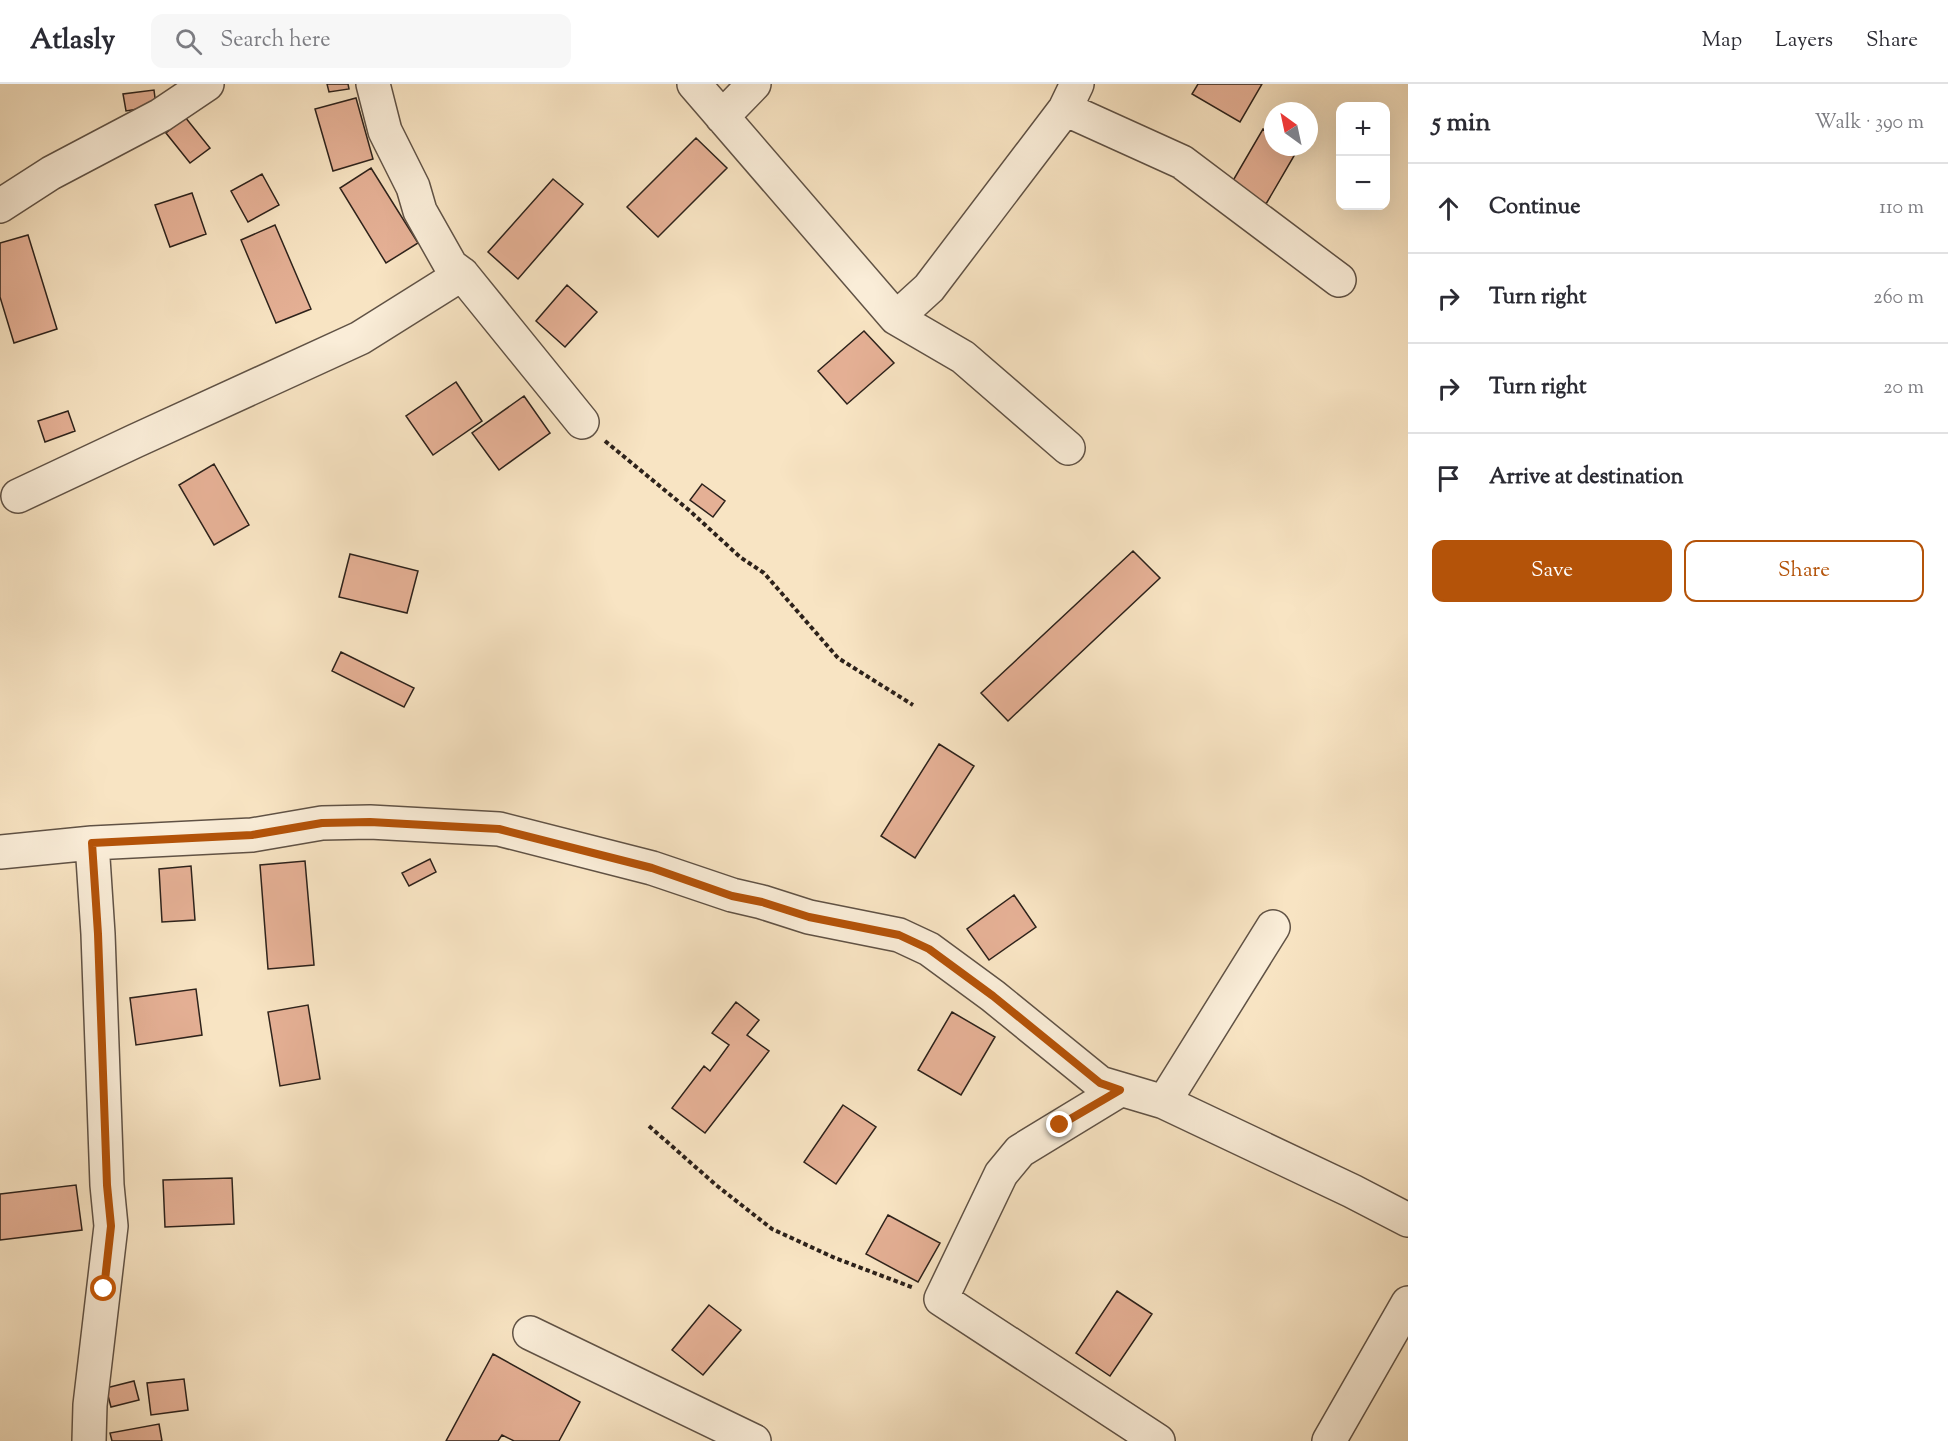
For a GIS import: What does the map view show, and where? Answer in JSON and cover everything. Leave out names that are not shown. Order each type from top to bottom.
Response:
[{"type":"street","points":[[0,206],[51,173],[160,116],[207,84]]},
{"type":"street","points":[[373,84],[385,131],[412,187],[420,211],[451,266],[462,274],[582,422]]},
{"type":"street","points":[[694,84],[896,318],[963,357],[1068,448]]},
{"type":"street","points":[[722,117],[754,84]]},
{"type":"street","points":[[896,318],[929,288],[1071,97],[1182,162],[1339,280]]},
{"type":"street","points":[[18,496],[360,338],[462,274]]},
{"type":"street","points":[[0,852],[92,843],[252,835],[334,823],[370,822],[499,829],[652,868],[732,896],[762,902],[809,917],[899,935],[929,949],[993,996],[1100,1083],[1164,1102],[1408,1220]]},
{"type":"street","points":[[89,1441],[90,1405],[111,1226],[107,1185],[98,934],[92,843]]},
{"type":"street","points":[[1164,1102],[1273,927]]},
{"type":"street","points":[[1120,1090],[1020,1151],[1001,1174],[941,1299],[1158,1441]]},
{"type":"street","points":[[1329,1441],[1408,1303]]},
{"type":"street","points":[[530,1333],[754,1441]]},
{"type":"path","points":[[582,422],[690,511],[740,558],[764,573],[838,658],[913,705]]},
{"type":"path","points":[[649,1126],[716,1185],[772,1229],[835,1258],[941,1299]]},
{"type":"building","points":[[327,84],[348,84],[349,89],[329,92]]},
{"type":"building","points":[[1198,84],[1262,84],[1240,122],[1192,94]]},
{"type":"building","points":[[154,90],[156,106],[126,111],[123,94]]},
{"type":"building","points":[[356,98],[373,159],[333,171],[315,109]]},
{"type":"building","points":[[185,117],[210,148],[190,163],[166,133]]},
{"type":"building","points":[[1263,129],[1264,156],[1294,156],[1266,204],[1231,184]]},
{"type":"building","points":[[696,138],[727,168],[658,237],[627,207]]},
{"type":"building","points":[[371,168],[418,243],[386,263],[340,188]]},
{"type":"building","points":[[262,174],[279,205],[248,222],[231,191]]},
{"type":"building","points":[[553,179],[583,204],[518,279],[488,252]]},
{"type":"building","points":[[192,193],[206,234],[170,247],[155,205]]},
{"type":"building","points":[[275,225],[311,309],[276,323],[241,240]]},
{"type":"building","points":[[28,235],[57,329],[14,343],[0,297],[0,243]]},
{"type":"building","points":[[567,285],[597,312],[565,347],[536,321]]},
{"type":"building","points":[[864,331],[894,363],[847,404],[818,371]]},
{"type":"building","points":[[456,382],[482,421],[433,455],[406,416]]},
{"type":"building","points":[[524,396],[550,433],[499,470],[472,433]]},
{"type":"building","points":[[68,411],[75,431],[45,442],[38,421]]},
{"type":"building","points":[[214,464],[249,525],[214,545],[179,485]]},
{"type":"building","points":[[702,484],[725,501],[713,517],[690,500]]},
{"type":"building","points":[[1133,551],[1160,578],[1008,721],[981,693]]},
{"type":"building","points":[[350,554],[418,571],[407,613],[339,597]]},
{"type":"building","points":[[341,652],[414,688],[404,707],[332,671]]},
{"type":"building","points":[[939,744],[974,766],[915,858],[881,836]]},
{"type":"building","points":[[430,859],[436,872],[409,886],[402,873]]},
{"type":"building","points":[[305,861],[314,965],[268,969],[260,865]]},
{"type":"building","points":[[191,866],[195,920],[162,922],[159,869]]},
{"type":"building","points":[[1014,895],[1036,927],[989,960],[967,929]]},
{"type":"building","points":[[196,989],[202,1035],[136,1045],[130,998]]},
{"type":"building","points":[[736,1002],[759,1020],[747,1035],[769,1051],[705,1133],[672,1108],[704,1066],[710,1071],[729,1045],[712,1033]]},
{"type":"building","points":[[308,1005],[320,1079],[280,1086],[268,1012]]},
{"type":"building","points":[[952,1012],[995,1037],[961,1095],[918,1070]]},
{"type":"building","points":[[843,1105],[876,1127],[836,1184],[804,1162]]},
{"type":"building","points":[[232,1178],[234,1224],[165,1227],[163,1180]]},
{"type":"building","points":[[76,1185],[82,1230],[0,1240],[0,1194]]},
{"type":"building","points":[[888,1215],[940,1243],[918,1282],[866,1254]]},
{"type":"building","points":[[1117,1291],[1152,1314],[1110,1376],[1076,1353]]},
{"type":"building","points":[[709,1305],[741,1330],[703,1375],[672,1350]]},
{"type":"building","points":[[493,1354],[580,1402],[559,1441],[514,1441],[502,1435],[498,1441],[446,1441]]},
{"type":"building","points":[[184,1379],[188,1410],[151,1415],[147,1383]]},
{"type":"building","points":[[134,1381],[139,1400],[111,1407],[106,1388]]},
{"type":"building","points":[[159,1424],[162,1441],[112,1441],[110,1433]]},
{"type":"route","points":[[104,1289],[111,1226],[107,1185],[98,934],[92,843],[252,835],[322,823],[370,822],[499,829],[652,868],[732,896],[762,902],[809,917],[899,935],[929,949],[993,996],[1100,1083],[1120,1090],[1060,1125]]}]
